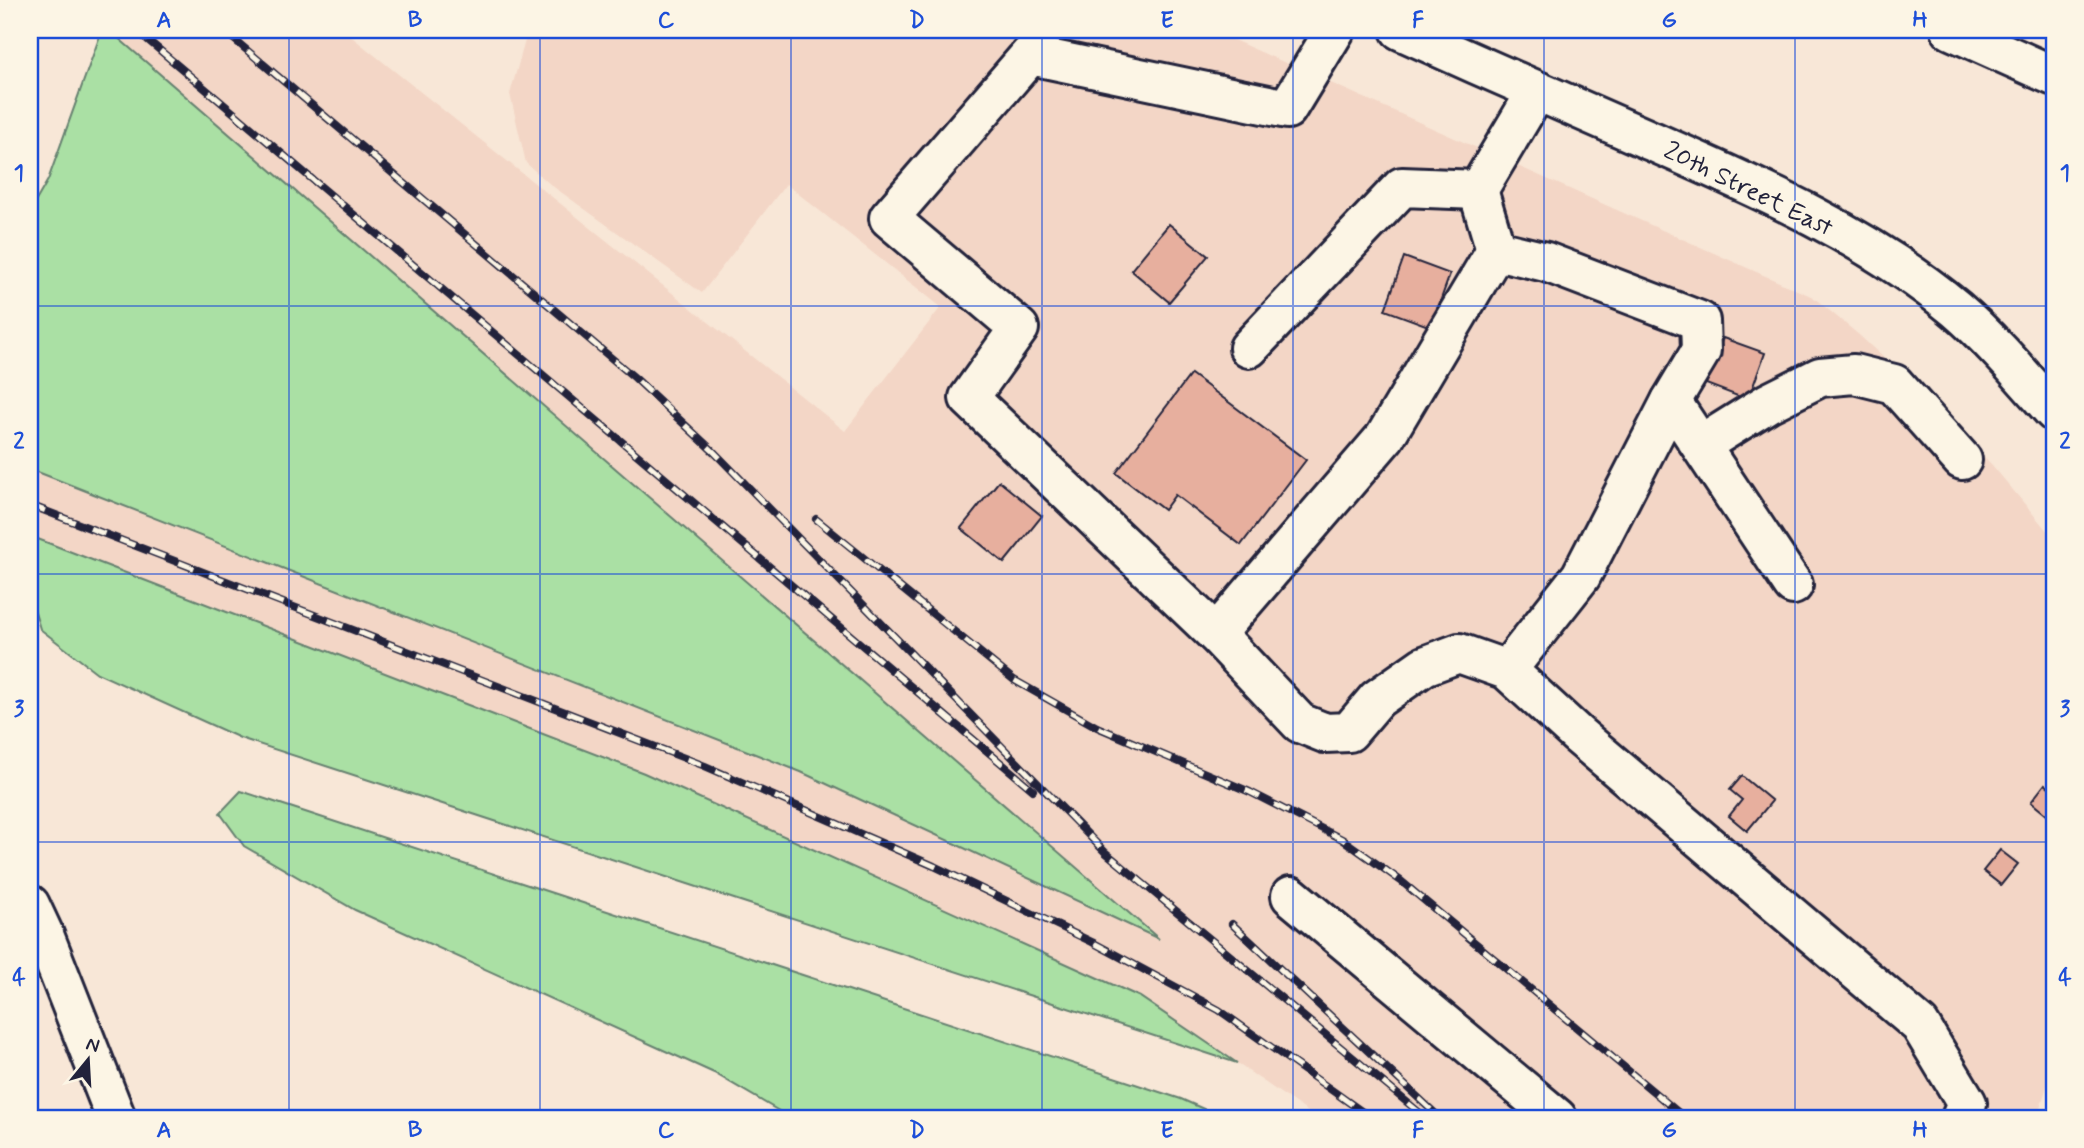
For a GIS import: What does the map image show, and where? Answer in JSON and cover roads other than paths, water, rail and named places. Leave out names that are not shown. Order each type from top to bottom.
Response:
[{"type":"main road","points":[[1335,30],[1287,109],[1030,55],[889,218],[1019,328],[969,398],[1216,634],[1300,723],[1325,733],[1349,732],[1377,699],[1424,666],[1459,653],[1507,670],[1608,761],[1920,1025],[1967,1103],[1961,1118]]},
{"type":"main road","name":"20th Street East","points":[[1400,30],[1761,189],[1823,221],[1916,279],[1956,309],[1987,338],[2054,412]]},
{"type":"main road","points":[[1951,30],[2054,76]]},
{"type":"main road","points":[[1216,634],[1385,437],[1496,250],[1478,190],[1537,91]]},
{"type":"main road","points":[[1249,348],[1402,187],[1478,190]]},
{"type":"main road","points":[[1496,250],[1546,262],[1700,320],[1701,351],[1671,401],[1581,576],[1507,670]]},
{"type":"main road","points":[[1701,445],[1768,403],[1820,377],[1854,373],[1894,384],[1962,460]]},
{"type":"main road","points":[[1671,401],[1793,585]]},
{"type":"main road","points":[[1291,896],[1557,1118]]},
{"type":"main road","points":[[30,905],[116,1118]]},
{"type":"railway","points":[[136,30],[1033,790]]},
{"type":"railway","points":[[223,30],[635,378],[714,452],[1105,852],[1426,1118]]},
{"type":"railway","points":[[30,505],[705,766],[934,866],[1092,942],[1219,1010],[1371,1118]]},
{"type":"railway","points":[[816,519],[1014,680],[1097,727],[1250,792],[1342,839],[1401,881],[1685,1118]]},
{"type":"railway","points":[[1232,924],[1440,1118]]}]
